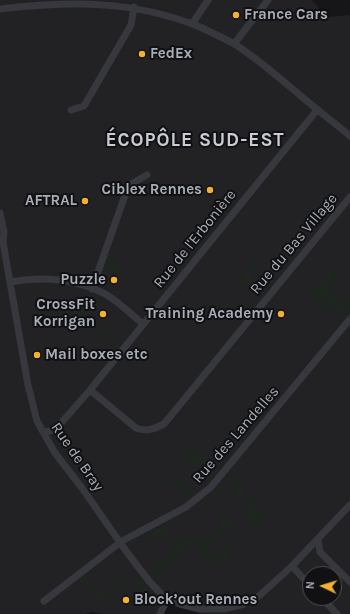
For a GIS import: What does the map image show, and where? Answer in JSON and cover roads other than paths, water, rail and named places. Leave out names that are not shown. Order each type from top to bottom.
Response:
[{"type":"street","points":[[192,24],[208,0]]},
{"type":"street","points":[[234,44],[268,0]]},
{"type":"street","points":[[0,10],[51,4],[110,4],[134,7],[164,14],[192,24],[234,44],[269,69],[350,136]]},
{"type":"street","points":[[71,110],[84,106],[131,25],[134,7]]},
{"type":"street","name":"Rue de l'Erbonière","points":[[43,432],[55,430],[90,390],[317,110]]},
{"type":"street","points":[[92,288],[124,198],[131,184],[147,175]]},
{"type":"street","name":"Rue du Bas Village","points":[[90,390],[140,430],[151,430],[164,424],[350,197]]},
{"type":"street","name":"Rue de Bray","points":[[0,212],[4,232],[3,242],[31,401],[37,421],[55,453],[120,542],[149,581],[168,598],[180,604],[199,609],[224,609],[244,604],[259,596],[292,566],[350,505]]},
{"type":"street","points":[[10,282],[37,279],[56,280],[92,288],[119,303],[143,324]]},
{"type":"street","name":"Rue des Landelles","points":[[43,599],[51,596],[120,542],[186,507],[211,487],[350,319]]},
{"type":"street","points":[[318,539],[320,552],[331,566]]},
{"type":"street","points":[[292,566],[302,577]]},
{"type":"street","points":[[160,614],[168,598]]},
{"type":"street","points":[[330,606],[337,614]]},
{"type":"place","name":"France Cars","points":[[236,15]]},
{"type":"place","name":"FedEx","points":[[142,54]]},
{"type":"place","name":"Ciblex Rennes","points":[[210,190]]},
{"type":"place","name":"AFTRAL","points":[[85,201]]},
{"type":"place","name":"Puzzle","points":[[114,280]]},
{"type":"place","name":"CrossFit Korrigan","points":[[103,314]]},
{"type":"place","name":"Training Academy","points":[[281,314]]},
{"type":"place","name":"Mail boxes etc","points":[[37,355]]},
{"type":"place","name":"Block’out Rennes","points":[[126,600]]},
{"type":"district","name":"ÉCOPÔLE SUD-EST","points":[[195,141]]}]
